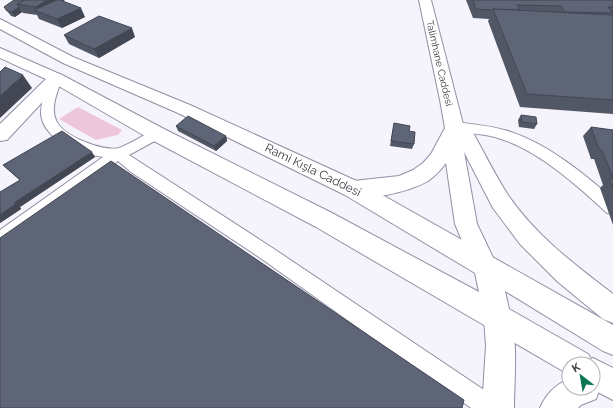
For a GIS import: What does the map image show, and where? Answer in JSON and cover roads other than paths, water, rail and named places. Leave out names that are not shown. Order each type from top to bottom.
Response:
[{"type":"main road","name":"Talimhane Caddesi","points":[[425,0],[444,76],[454,126],[454,153],[466,224],[486,268],[498,318],[500,346],[498,408]]},
{"type":"main road","name":"Rami Kışla Caddesi","points":[[0,23],[68,60],[184,109],[353,189],[613,341]]},
{"type":"main road","points":[[0,52],[56,78],[157,134],[324,220],[564,356]]},
{"type":"main road","points":[[0,135],[56,78],[67,65],[68,60]]},
{"type":"main road","points":[[353,189],[397,185],[416,178],[429,169],[438,158],[454,126],[465,136],[500,202],[528,237],[567,274],[613,310]]},
{"type":"main road","points":[[556,408],[568,396]]},
{"type":"lane","points":[[56,78],[50,92],[48,121],[58,132],[74,143],[94,150],[118,154],[136,168],[265,252],[491,408]]},
{"type":"lane","points":[[454,126],[488,130],[509,136],[531,147],[552,161],[613,208]]},
{"type":"lane","points":[[0,239],[118,154],[157,134]]}]
